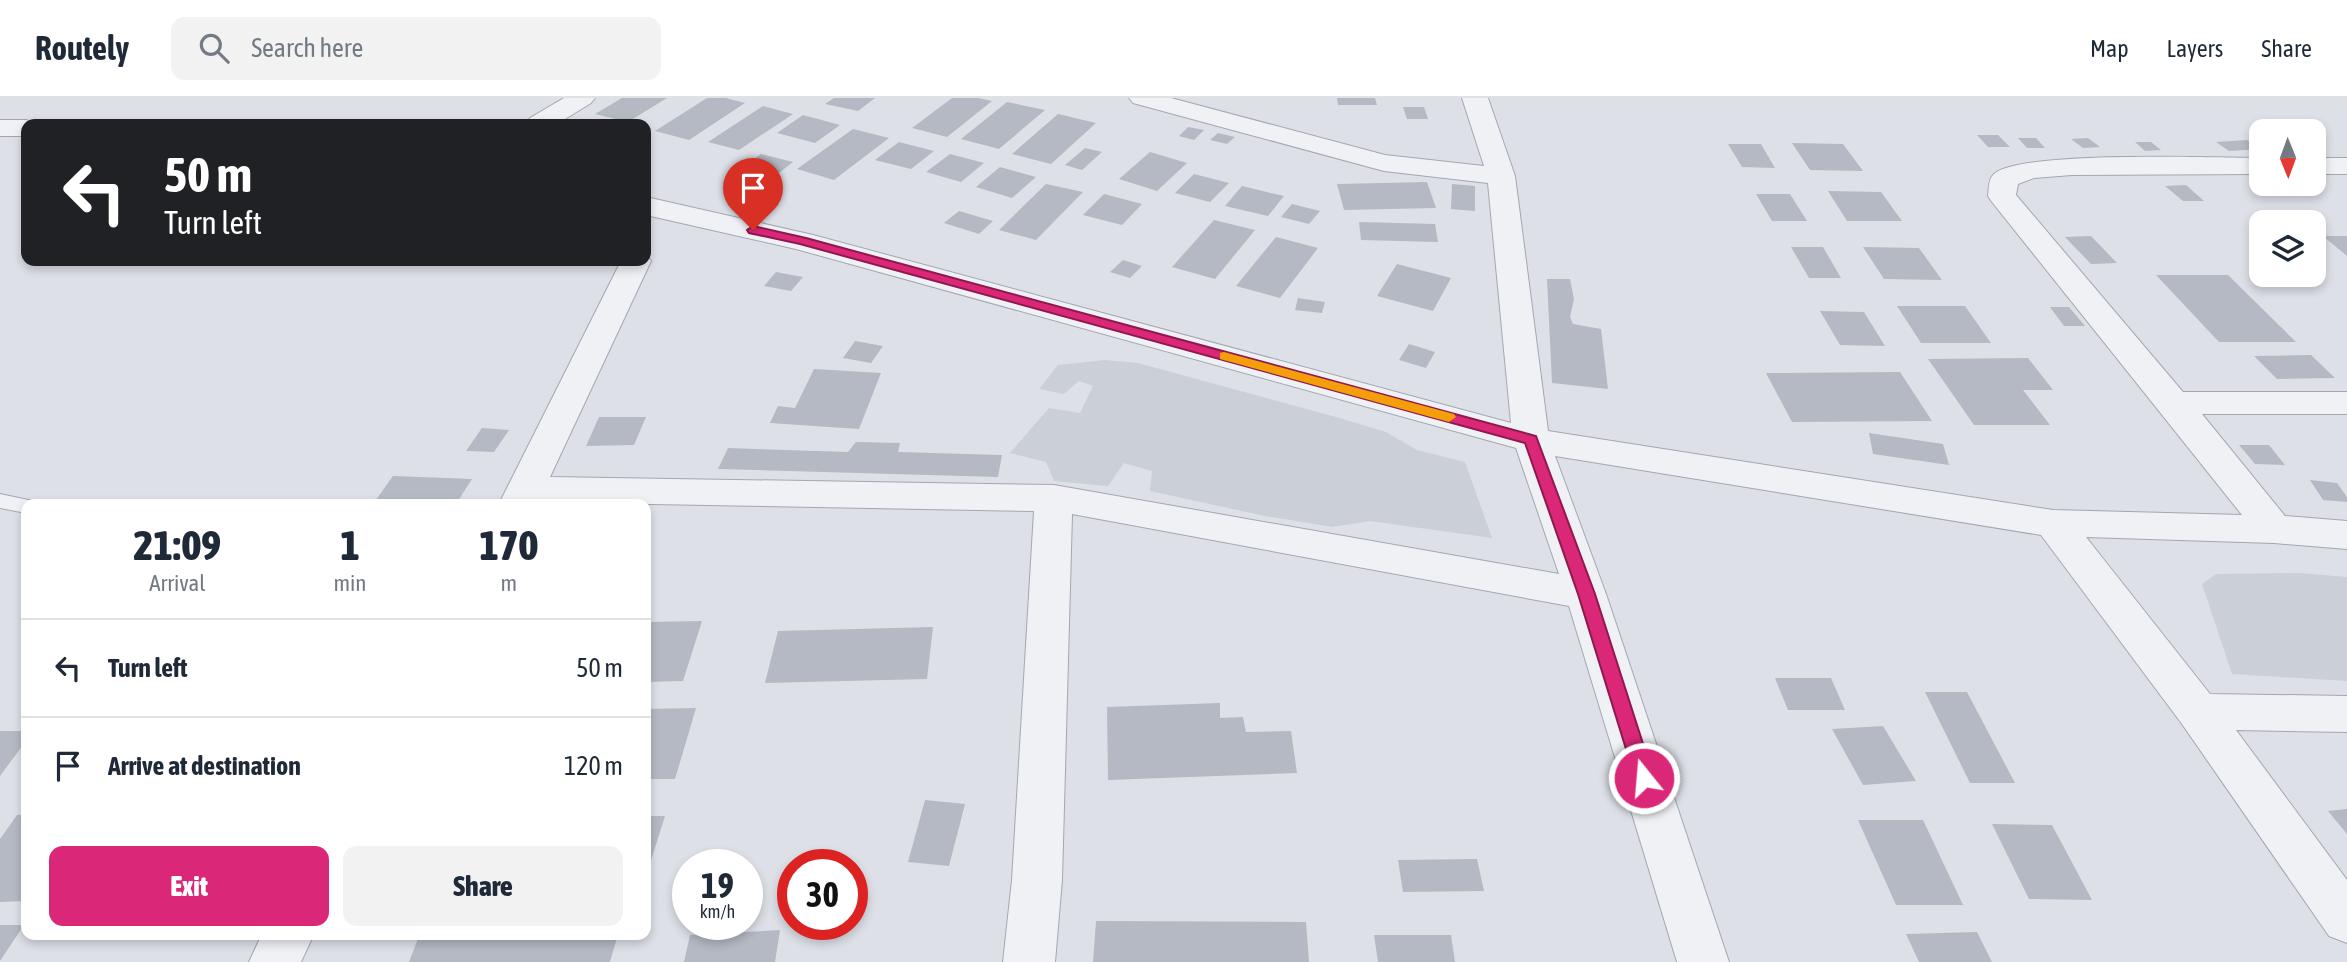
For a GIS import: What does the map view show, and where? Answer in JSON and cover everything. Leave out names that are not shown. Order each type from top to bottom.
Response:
[{"type":"street","points":[[547,119],[582,98]]},
{"type":"street","points":[[1142,98],[1384,163],[1502,176]]},
{"type":"street","points":[[1475,98],[1502,176],[1531,440],[1586,594],[1703,962]]},
{"type":"street","points":[[0,128],[21,128]]},
{"type":"street","points":[[2249,166],[2072,167],[2030,170],[2004,179],[2002,196],[2057,266],[2175,403],[2274,529]]},
{"type":"street","points":[[2326,166],[2347,166]]},
{"type":"street","points":[[651,218],[802,241],[1531,440],[2053,523],[2274,529],[2347,535]]},
{"type":"street","points":[[634,266],[523,496],[1054,498],[1586,594]]},
{"type":"street","points":[[2175,403],[2347,403]]},
{"type":"street","points":[[1029,962],[1037,880],[1054,498]]},
{"type":"street","points":[[2053,523],[2198,711],[2347,920]]},
{"type":"street","points":[[2198,711],[2347,714]]},
{"type":"street","points":[[275,962],[286,940]]},
{"type":"lane","points":[[0,501],[21,505]]},
{"type":"shaded area","points":[[1105,360],[1138,363],[1336,417],[1386,432],[1417,450],[1465,462],[1492,538],[1370,521],[1332,527],[1265,516],[1150,491],[1152,471],[1124,463],[1108,486],[1054,481],[1046,462],[1010,453],[1049,408],[1080,413],[1093,386],[1079,381],[1064,394],[1039,389],[1058,365]]},
{"type":"shaded area","points":[[2298,573],[2347,577],[2347,681],[2232,674],[2202,584],[2216,574]]},
{"type":"building","points":[[622,98],[667,98],[633,119],[616,119],[595,114]]},
{"type":"building","points":[[707,98],[726,98],[745,103],[689,140],[655,131]]},
{"type":"building","points":[[834,98],[875,98],[858,111],[825,104]]},
{"type":"building","points":[[952,98],[992,101],[947,137],[912,128]]},
{"type":"building","points":[[1337,98],[1375,98],[1377,105],[1338,105]]},
{"type":"building","points":[[1007,102],[1045,110],[999,149],[961,139]]},
{"type":"building","points":[[763,106],[793,114],[739,150],[708,142]]},
{"type":"building","points":[[1403,107],[1424,107],[1428,119],[1407,119]]},
{"type":"building","points":[[1058,114],[1096,123],[1051,164],[1012,154]]},
{"type":"building","points":[[803,115],[840,125],[815,143],[777,133]]},
{"type":"building","points":[[1188,127],[1204,130],[1194,140],[1179,136]]},
{"type":"building","points":[[853,129],[889,138],[834,180],[797,169]]},
{"type":"building","points":[[1218,133],[1235,137],[1227,144],[1210,140]]},
{"type":"building","points":[[1977,135],[1998,135],[2010,147],[1988,147]]},
{"type":"building","points":[[2018,138],[2036,138],[2045,148],[2027,148]]},
{"type":"building","points":[[2088,138],[2100,147],[2083,148],[2071,139]]},
{"type":"building","points":[[2247,140],[2249,150],[2229,151],[2216,142]]},
{"type":"building","points":[[899,142],[934,151],[911,169],[875,160]]},
{"type":"building","points":[[2135,142],[2151,142],[2161,150],[2145,151]]},
{"type":"building","points":[[1792,143],[1843,144],[1863,171],[1810,170]]},
{"type":"building","points":[[1728,144],[1761,144],[1775,168],[1742,167]]},
{"type":"building","points":[[1085,148],[1102,152],[1082,170],[1065,165]]},
{"type":"building","points":[[1150,152],[1187,163],[1157,191],[1119,179]]},
{"type":"building","points":[[761,154],[793,162],[779,173],[746,165]]},
{"type":"building","points":[[950,154],[984,163],[961,182],[926,172]]},
{"type":"building","points":[[1000,167],[1036,177],[1012,198],[976,187]]},
{"type":"building","points":[[1194,174],[1229,183],[1210,202],[1175,193]]},
{"type":"building","points":[[1427,182],[1436,208],[1344,210],[1337,184]]},
{"type":"building","points":[[1046,184],[1083,192],[1036,240],[999,230]]},
{"type":"building","points":[[1452,184],[1475,186],[1475,211],[1451,209]]},
{"type":"building","points":[[2186,185],[2204,201],[2183,201],[2165,186]]},
{"type":"building","points":[[1242,186],[1284,196],[1268,216],[1225,206]]},
{"type":"building","points":[[1828,191],[1881,192],[1902,221],[1847,221]]},
{"type":"building","points":[[1104,194],[1142,204],[1122,225],[1083,215]]},
{"type":"building","points":[[1756,194],[1790,194],[1807,221],[1772,221]]},
{"type":"building","points":[[1292,204],[1320,211],[1309,224],[1281,217]]},
{"type":"building","points":[[959,211],[993,221],[979,234],[944,223]]},
{"type":"building","points":[[1214,220],[1255,230],[1215,279],[1172,267]]},
{"type":"building","points":[[1359,222],[1435,224],[1438,242],[1361,240]]},
{"type":"building","points":[[2091,236],[2117,263],[2091,264],[2065,237]]},
{"type":"building","points":[[2326,236],[2347,236],[2347,256],[2326,238]]},
{"type":"building","points":[[1276,237],[1318,248],[1280,298],[1236,286]]},
{"type":"building","points":[[1791,247],[1823,247],[1841,278],[1809,278]]},
{"type":"building","points":[[1863,247],[1919,248],[1942,280],[1884,279]]},
{"type":"building","points":[[1123,260],[1142,266],[1130,278],[1110,272]]},
{"type":"building","points":[[1397,264],[1451,278],[1433,311],[1377,296]]},
{"type":"building","points":[[776,272],[803,277],[791,291],[764,286]]},
{"type":"building","points":[[2156,275],[2228,275],[2296,342],[2219,342]]},
{"type":"building","points":[[1547,279],[1570,279],[1574,299],[1570,317],[1573,324],[1601,329],[1608,389],[1552,383]]},
{"type":"building","points":[[1298,298],[1325,302],[1322,313],[1295,310]]},
{"type":"building","points":[[1897,306],[1965,306],[1991,343],[1921,343]]},
{"type":"building","points":[[2050,307],[2069,307],[2085,326],[2064,326]]},
{"type":"building","points":[[1820,311],[1864,312],[1885,346],[1840,345]]},
{"type":"building","points":[[855,341],[883,346],[871,363],[843,358]]},
{"type":"building","points":[[1409,344],[1435,352],[1426,368],[1399,360]]},
{"type":"building","points":[[2311,355],[2335,378],[2277,379],[2254,356]]},
{"type":"building","points":[[2028,358],[2053,390],[2023,390],[2050,425],[1974,425],[1928,359]]},
{"type":"building","points":[[814,369],[881,373],[859,429],[770,423],[778,406],[795,408]]},
{"type":"building","points":[[1900,372],[1932,421],[1792,422],[1766,373]]},
{"type":"building","points":[[599,417],[646,417],[634,445],[586,446]]},
{"type":"building","points":[[482,428],[509,430],[494,452],[466,451]]},
{"type":"building","points":[[1869,433],[1943,444],[1949,465],[1873,454]]},
{"type":"building","points":[[856,442],[900,443],[898,452],[1002,455],[998,477],[718,469],[728,448],[848,452]]},
{"type":"building","points":[[2239,445],[2269,445],[2285,465],[2255,464]]},
{"type":"building","points":[[393,476],[472,479],[459,499],[377,499]]},
{"type":"building","points":[[2310,480],[2337,483],[2347,497],[2347,502],[2323,500]]},
{"type":"building","points":[[702,621],[683,681],[651,682],[651,622]]},
{"type":"building","points":[[933,627],[927,679],[765,683],[778,631]]},
{"type":"building","points":[[1775,678],[1831,678],[1845,710],[1788,710]]},
{"type":"building","points":[[1925,692],[1967,692],[2015,783],[1970,783]]},
{"type":"building","points":[[1220,703],[1220,718],[1243,717],[1246,732],[1291,731],[1297,773],[1108,780],[1107,707]]},
{"type":"building","points":[[696,708],[675,779],[651,779],[651,709]]},
{"type":"building","points":[[1883,726],[1916,781],[1863,785],[1832,729]]},
{"type":"building","points":[[0,731],[21,731],[21,748],[0,776]]},
{"type":"building","points":[[925,800],[965,804],[949,866],[908,862]]},
{"type":"building","points":[[2347,809],[2347,834],[2328,811]]},
{"type":"building","points":[[17,815],[21,815],[21,901],[0,902],[0,839]]},
{"type":"building","points":[[651,816],[665,816],[651,860]]},
{"type":"building","points":[[1858,820],[1923,820],[1963,905],[1896,905]]},
{"type":"building","points":[[1992,824],[2052,825],[2092,900],[2029,899]]},
{"type":"building","points":[[1477,859],[1484,891],[1403,892],[1398,860]]},
{"type":"building","points":[[1096,921],[1306,922],[1309,962],[1093,962]]},
{"type":"building","points":[[0,925],[21,925],[21,930],[0,961]]},
{"type":"building","points":[[777,930],[775,962],[684,962],[689,940],[763,940],[763,931]]},
{"type":"building","points":[[1977,932],[1992,962],[1919,962],[1906,934]]},
{"type":"building","points":[[1374,935],[1451,935],[1455,962],[1378,962]]},
{"type":"building","points":[[417,940],[616,940],[610,962],[409,962]]},
{"type":"slow traffic","points":[[1224,356],[1449,417]]},
{"type":"route","points":[[753,230],[802,241],[1531,440],[1586,594],[1644,778]]}]
